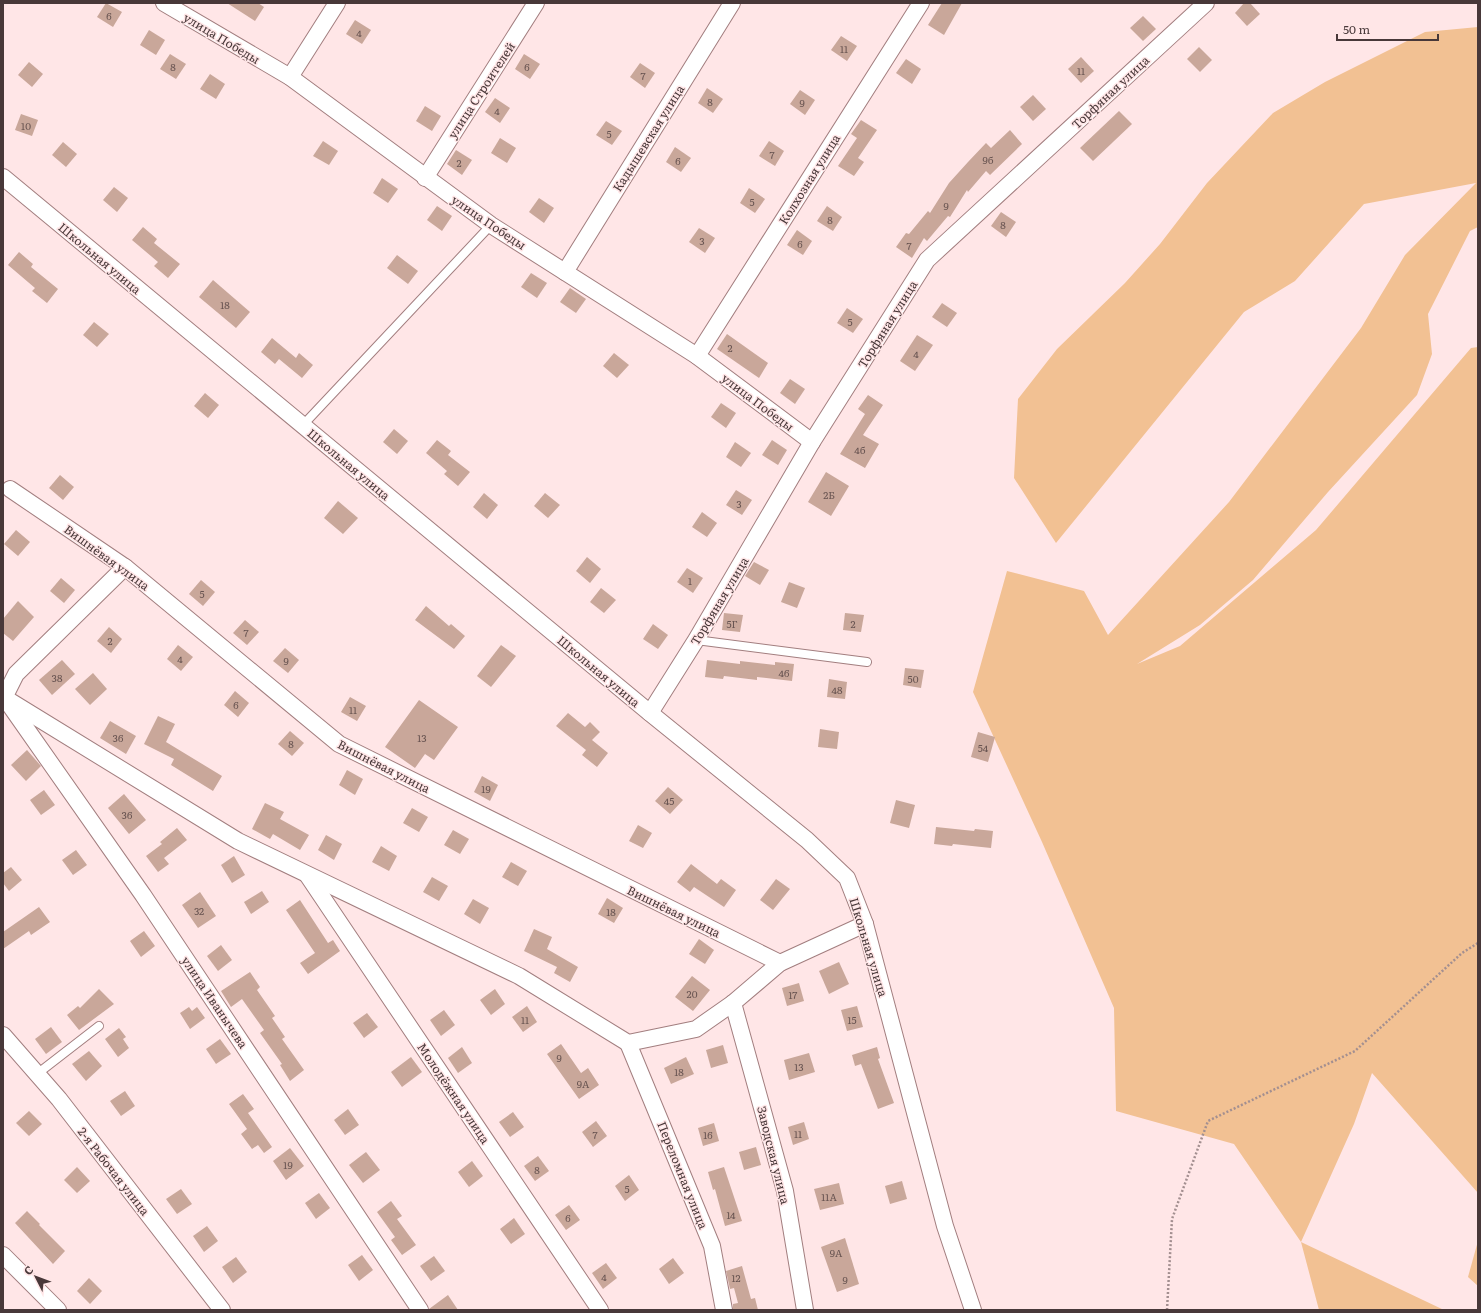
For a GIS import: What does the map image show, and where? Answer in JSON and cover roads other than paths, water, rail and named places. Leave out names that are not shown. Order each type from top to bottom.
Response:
[{"type":"street","name":"улица Победы","points":[[164,3],[290,77],[425,178],[491,225],[697,356],[812,442]]},
{"type":"street","points":[[290,77],[337,3]]},
{"type":"street","name":"улица Строителей","points":[[425,178],[536,3]]},
{"type":"street","name":"Кадышевская улица","points":[[565,272],[732,3]]},
{"type":"street","name":"Колхозная улица","points":[[697,356],[921,3]]},
{"type":"street","name":"Торфяная улица","points":[[650,713],[696,640],[812,442],[927,260],[1206,3]]},
{"type":"street","name":"Школьная улица","points":[[3,177],[650,713],[807,840],[847,878],[865,924],[945,1226],[973,1310]]},
{"type":"street","name":"Вишнёвая улица","points":[[10,489],[125,567],[339,744],[780,963]]},
{"type":"street","points":[[125,567],[16,674],[4,699],[238,841],[519,976],[628,1043],[696,1029],[733,1003],[780,963],[865,924]]},
{"type":"street","name":"улица Иванычева","points":[[4,699],[143,895],[420,1310]]},
{"type":"street","name":"Молодёжная улица","points":[[307,875],[600,1310]]},
{"type":"street","name":"Заводская улица","points":[[733,1003],[785,1191],[804,1310]]},
{"type":"street","name":"2-я Рабочая улица","points":[[3,1035],[59,1099],[222,1310]]},
{"type":"street","name":"Переломная улица","points":[[628,1043],[712,1246],[724,1310]]},
{"type":"street","points":[[3,1255],[58,1310]]},
{"type":"lane","points":[[303,425],[491,225]]},
{"type":"lane","points":[[696,640],[867,662]]},
{"type":"lane","points":[[37,1074],[99,1026]]}]
